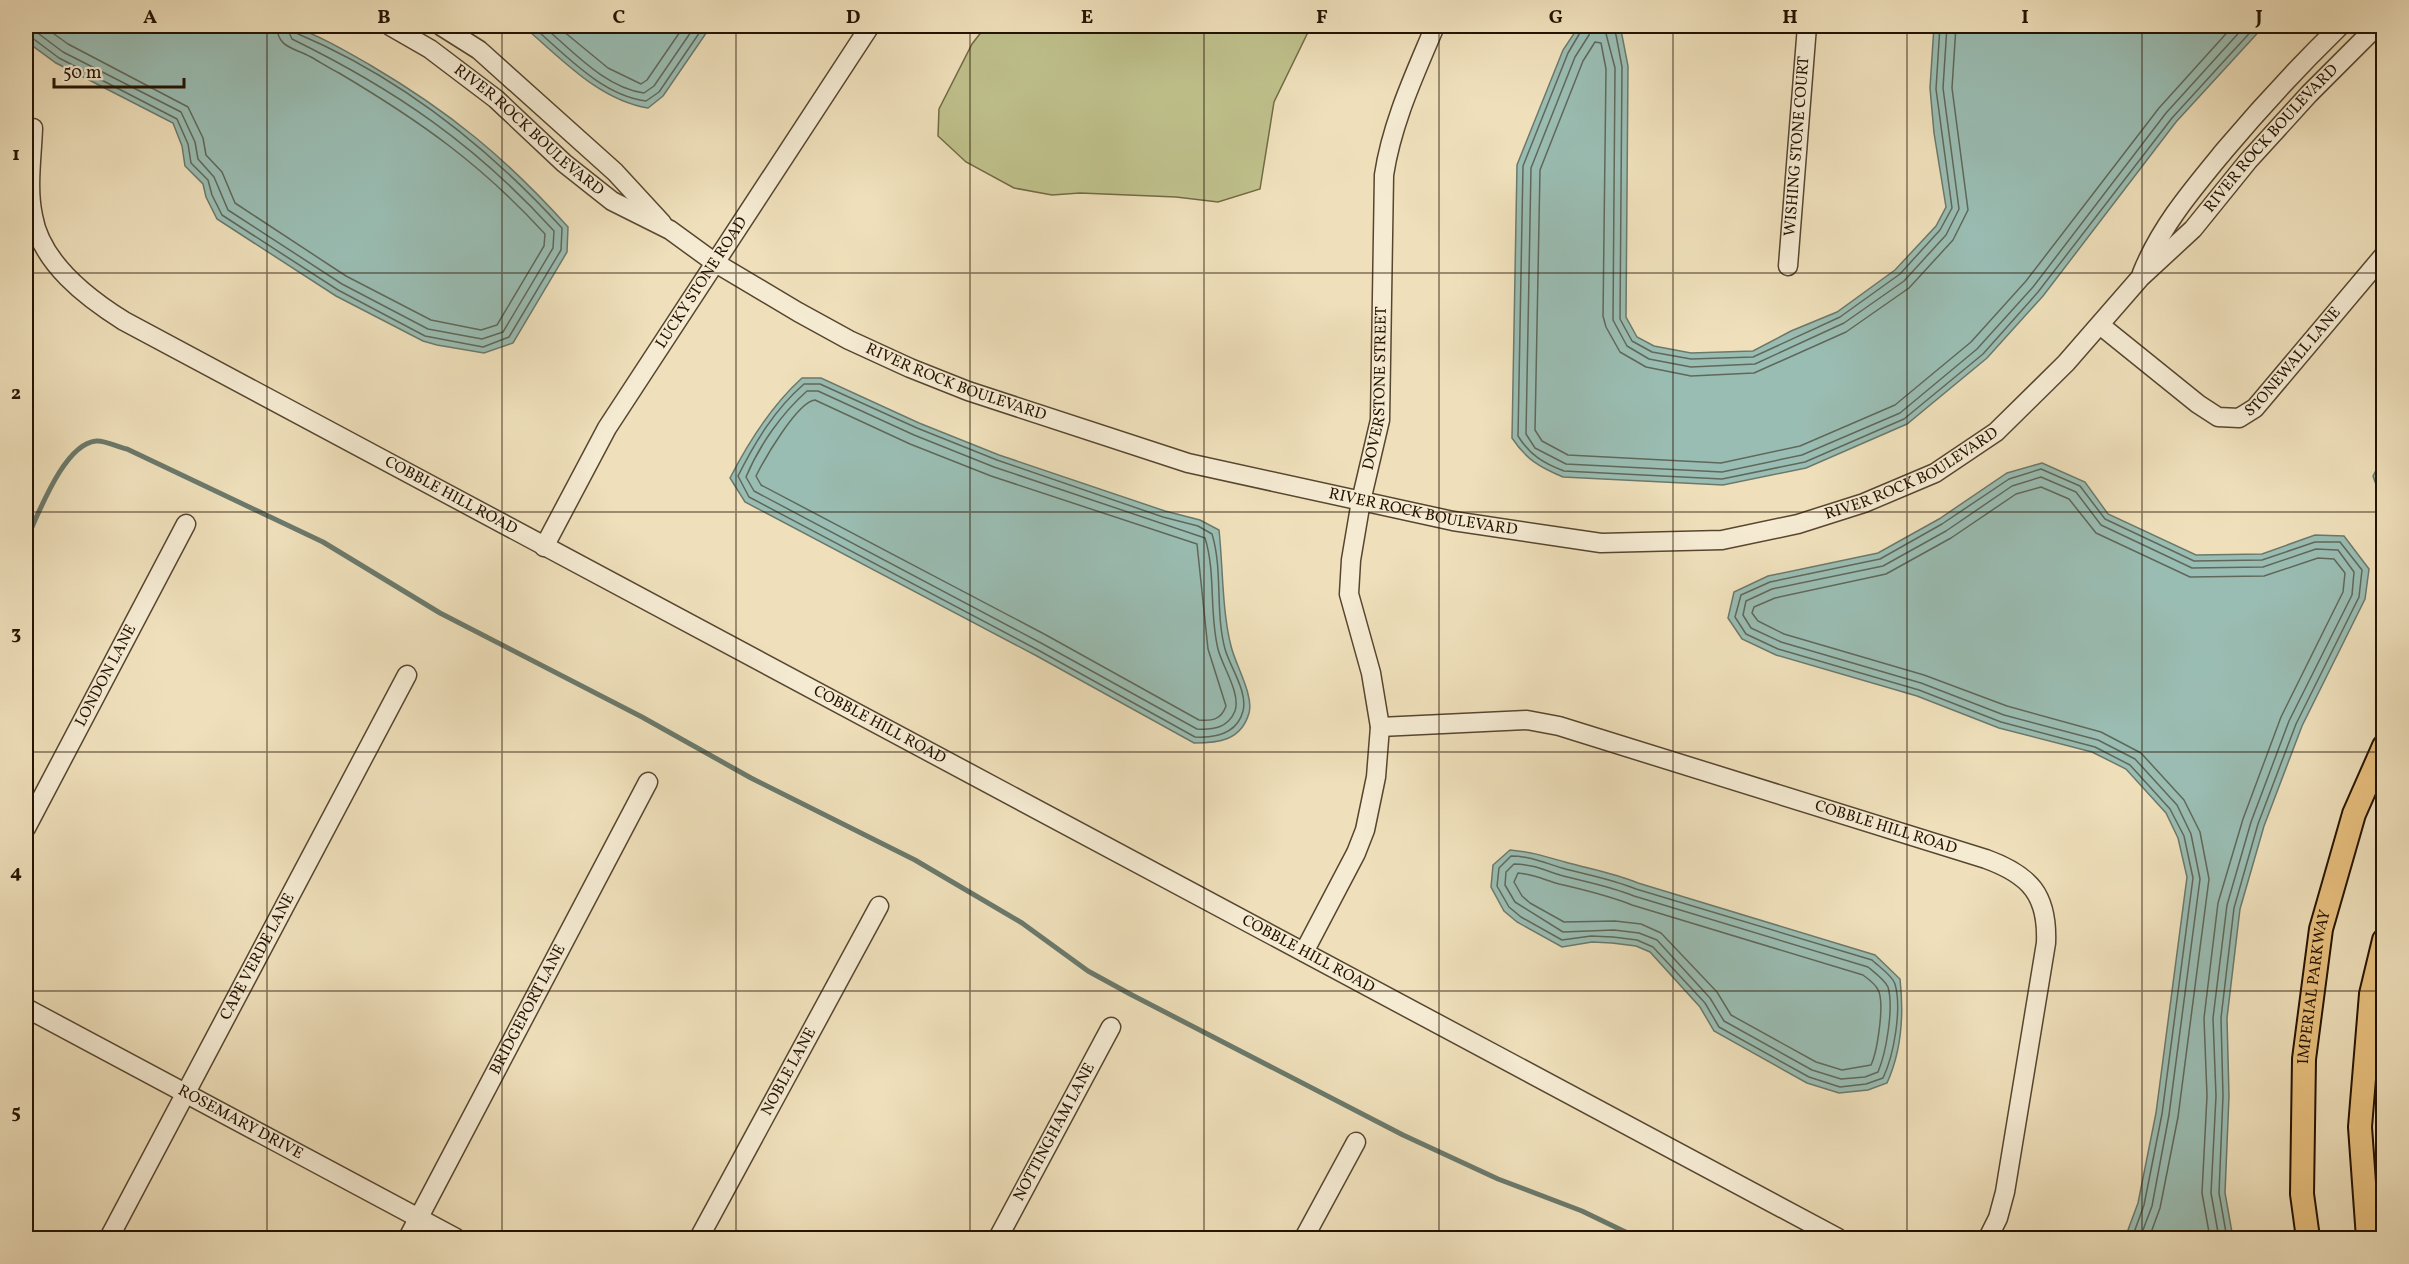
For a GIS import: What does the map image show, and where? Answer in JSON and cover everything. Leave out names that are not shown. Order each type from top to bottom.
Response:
[{"type":"main road","name":"IMPERIAL PARKWAY","points":[[2308,1239],[2302,1194],[2304,1059],[2321,929],[2354,814],[2384,746]]},
{"type":"main road","points":[[2368,1239],[2360,1127],[2371,994],[2384,940]]},
{"type":"street","name":"RIVER ROCK BOULEVARD","points":[[390,26],[430,49],[496,99],[564,163],[612,201],[670,230],[714,262],[849,340],[968,391],[1188,463],[1452,521],[1601,543],[1722,540],[1798,524],[1864,503],[1935,473],[1996,432],[2066,363],[2140,278],[2193,229],[2248,162],[2309,94],[2377,26]]},
{"type":"street","name":"RIVER ROCK BOULEVARD","points":[[441,26],[478,50],[615,172],[670,230]]},
{"type":"street","name":"LUCKY STONE ROAD","points":[[544,547],[607,428],[870,26]]},
{"type":"street","name":"DOVERSTONE STREET","points":[[1304,952],[1344,880],[1365,830],[1376,777],[1380,727],[1371,673],[1349,594],[1351,560],[1361,501],[1380,420],[1384,175],[1387,156],[1402,105],[1435,26]]},
{"type":"street","name":"WISHING STONE COURT","points":[[1788,267],[1807,26]]},
{"type":"street","name":"RIVER ROCK BOULEVARD","points":[[2140,278],[2154,242],[2188,195],[2268,98],[2340,26]]},
{"type":"street","name":"COBBLE HILL ROAD","points":[[33,128],[33,216],[39,237],[51,257],[81,291],[124,321],[1838,1239]]},
{"type":"street","name":"STONEWALL LANE","points":[[2100,325],[2198,404],[2218,417],[2239,418],[2255,408],[2384,255]]},
{"type":"street","name":"LONDON LANE","points":[[26,828],[186,524]]},
{"type":"street","name":"CAPE VERDE LANE","points":[[109,1239],[407,675]]},
{"type":"street","name":"COBBLE HILL ROAD","points":[[1380,727],[1527,720],[1559,726],[1986,859],[2023,876],[2043,904],[2047,925],[2046,944],[2005,1192],[1998,1218],[1988,1239]]},
{"type":"street","name":"BRIDGEPORT LANE","points":[[408,1239],[648,782]]},
{"type":"street","name":"NOBLE LANE","points":[[699,1239],[879,906]]},
{"type":"street","name":"ROSEMARY DRIVE","points":[[26,1008],[456,1239]]},
{"type":"street","name":"NOTTINGHAM LANE","points":[[998,1239],[1111,1027]]},
{"type":"street","points":[[1304,1239],[1356,1142]]},
{"type":"green space","points":[[986,26],[1311,26],[1274,102],[1260,189],[1218,202],[1176,197],[1080,193],[1052,195],[1014,188],[966,162],[938,136],[939,109],[972,44]]},
{"type":"water","points":[[26,26],[292,26],[302,30],[341,49],[399,83],[426,100],[476,138],[522,179],[568,227],[567,252],[513,343],[484,353],[423,341],[336,296],[217,219],[206,197],[203,184],[185,166],[182,146],[173,123],[56,63],[26,41]]},
{"type":"water","points":[[523,26],[711,26],[663,96],[648,108],[630,103],[596,87]]},
{"type":"water","points":[[1579,26],[1611,26],[1621,30],[1628,66],[1626,317],[1637,337],[1654,346],[1691,353],[1753,351],[1791,331],[1837,312],[1895,270],[1936,226],[1946,207],[1934,133],[1930,88],[1934,26],[2264,26],[2176,122],[2043,296],[1987,358],[1907,424],[1806,468],[1723,485],[1563,477],[1534,462],[1522,452],[1512,438],[1517,165],[1563,50]]},
{"type":"water","points":[[802,378],[821,378],[919,423],[999,455],[1165,511],[1200,520],[1219,530],[1228,632],[1233,653],[1247,689],[1250,706],[1240,730],[1220,741],[1194,743],[1035,655],[745,502],[730,478],[745,451],[780,400]]},
{"type":"water","points":[[2383,457],[2383,504],[2373,476]]},
{"type":"water","points":[[2042,463],[2085,482],[2108,514],[2196,555],[2262,554],[2315,535],[2344,536],[2369,569],[2365,599],[2302,726],[2264,826],[2240,909],[2227,1018],[2229,1096],[2225,1193],[2233,1238],[2125,1238],[2138,1203],[2156,1113],[2187,877],[2178,838],[2166,813],[2126,769],[2092,752],[1999,728],[1917,696],[1776,655],[1742,639],[1728,618],[1734,592],[1768,576],[1878,553],[1939,519],[2007,473]]},
{"type":"water","points":[[1510,850],[1538,854],[1611,874],[1875,955],[1900,979],[1901,1032],[1896,1058],[1887,1083],[1868,1090],[1839,1093],[1807,1083],[1714,1031],[1700,1007],[1650,952],[1636,946],[1612,943],[1592,942],[1562,947],[1517,922],[1504,911],[1491,887],[1493,865]]},
{"type":"waterway","points":[[26,540],[45,498],[73,454],[84,445],[96,441],[127,449],[323,542],[440,613],[642,717],[751,778],[915,860],[1022,923],[1088,971],[1130,994],[1403,1135],[1498,1179],[1582,1211],[1638,1238]]}]
